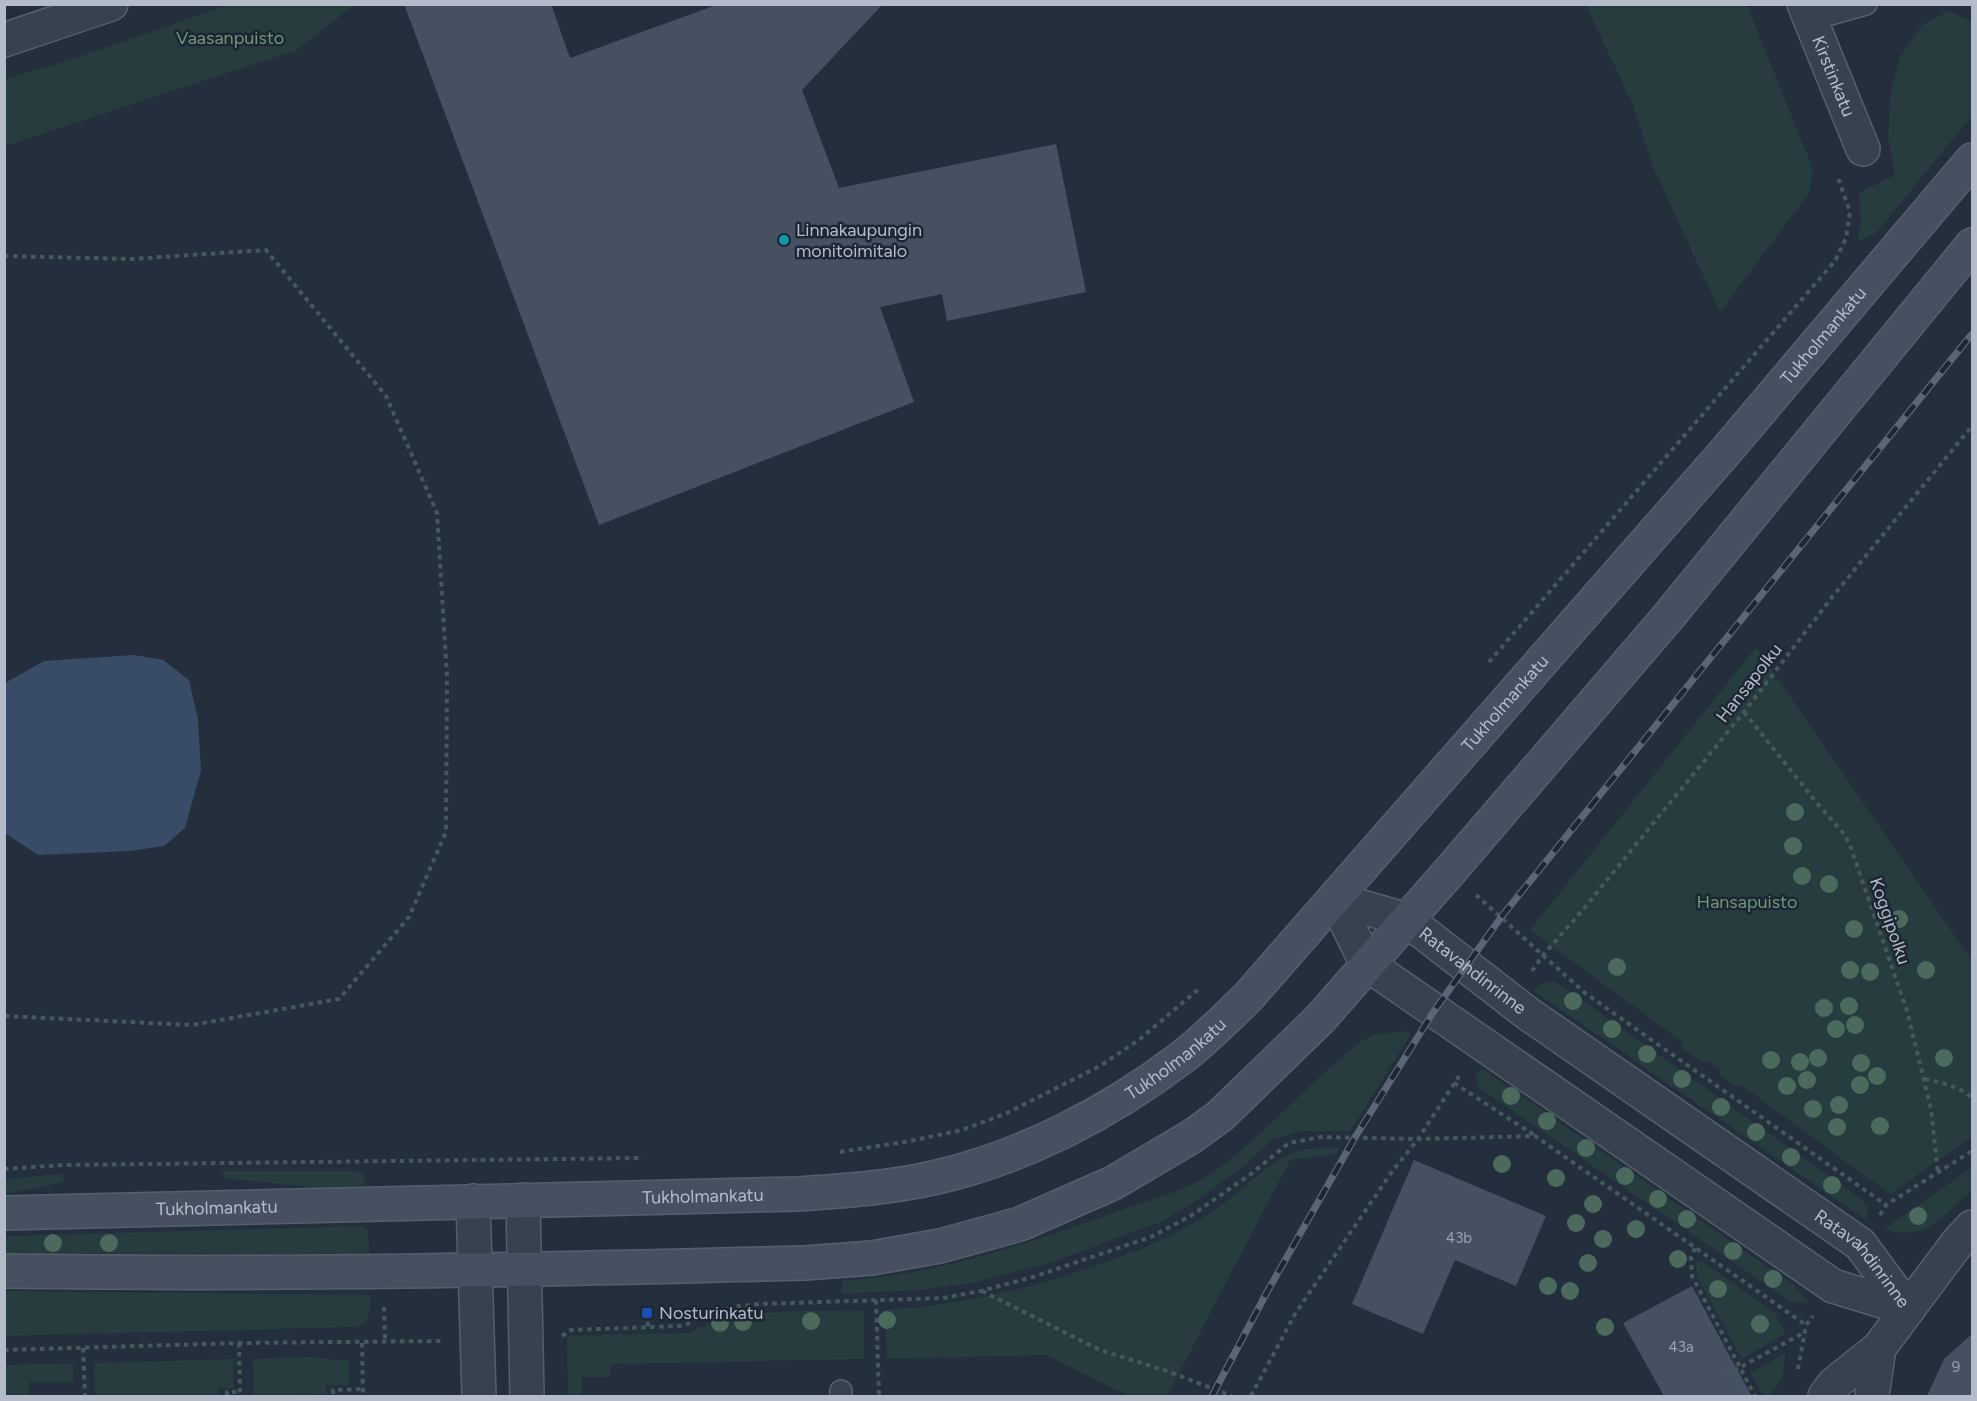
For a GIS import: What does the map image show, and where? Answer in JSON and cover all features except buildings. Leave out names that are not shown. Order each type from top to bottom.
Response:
[{"type":"main road","name":"Tukholmankatu","points":[[4,1213],[798,1194],[855,1190],[935,1178],[1028,1146],[1080,1122],[1147,1082],[1181,1057],[1248,997],[1726,451],[1972,160]]},
{"type":"main road","points":[[4,1271],[265,1274],[805,1263],[872,1258],[940,1246],[1020,1224],[1113,1183],[1191,1137],[1220,1116],[1320,1019],[1668,617],[1972,244]]},
{"type":"street","points":[[5,38],[111,4]]},
{"type":"street","name":"Kirstinkatu","points":[[1807,12],[1863,149]]},
{"type":"street","name":"Ratavahdinrinne","points":[[1335,899],[1407,920],[1527,1013],[1860,1244],[1908,1309]]},
{"type":"street","name":"Ratavahdinrinne","points":[[1335,899],[1367,964],[1833,1286],[1908,1309]]},
{"type":"street","points":[[523,1200],[527,1396]]},
{"type":"street","points":[[473,1201],[479,1396]]},
{"type":"street","points":[[1825,1396],[1834,1384],[1879,1348],[1958,1242],[1972,1227]]},
{"type":"street","points":[[1872,1396],[1879,1348]]},
{"type":"lane","points":[[1807,12],[1866,4]]},
{"type":"path","points":[[1488,663],[1834,261],[1846,238]]},
{"type":"path","points":[[4,256],[132,259],[266,250],[386,396],[437,513],[447,676],[446,832],[409,917],[339,999],[192,1025],[4,1017]]},
{"type":"path","name":"Hansapolku","points":[[1544,954],[1744,712],[1833,596],[1972,426]]},
{"type":"path","name":"Koggipolku","points":[[1744,712],[1845,836],[1907,1011],[1931,1109],[1938,1173]]},
{"type":"path","points":[[1472,892],[1585,993],[1886,1205],[1972,1151]]},
{"type":"path","points":[[830,1153],[910,1141],[962,1130],[1007,1113],[1100,1066],[1140,1039],[1202,987]]},
{"type":"path","points":[[1925,1079],[1966,1092],[1972,1098]]},
{"type":"path","points":[[1251,1396],[1295,1314],[1391,1173],[1418,1139],[1454,1083],[1535,1136],[1806,1325],[1796,1375]]},
{"type":"path","points":[[1418,1139],[1535,1136]]},
{"type":"path","points":[[4,1169],[74,1165],[644,1158]]},
{"type":"path","points":[[1695,1248],[1691,1257],[1692,1276],[1755,1396]]},
{"type":"path","points":[[981,1291],[1100,1350],[1167,1371],[1232,1396]]},
{"type":"path","points":[[876,1300],[879,1396]]},
{"type":"path","points":[[646,1312],[648,1327]]},
{"type":"path","points":[[1726,1375],[1805,1332]]},
{"type":"path","points":[[4,1350],[239,1343],[439,1341]]},
{"type":"path","points":[[227,1396],[227,1392],[240,1394],[239,1343]]},
{"type":"path","points":[[333,1394],[333,1390],[363,1391],[362,1343]]},
{"type":"path","points":[[83,1348],[85,1396]]},
{"type":"path","points":[[1732,1371],[1745,1396]]},
{"type":"green space","name":"Vaasanpuisto","points":[[228,5],[354,5],[297,50],[5,146],[5,79],[73,59]]},
{"type":"green space","points":[[1586,5],[1747,5],[1813,169],[1809,193],[1720,312],[1653,167],[1633,105]]},
{"type":"green space","points":[[1949,11],[1972,22],[1972,116],[1876,233],[1858,241],[1861,221],[1859,193],[1895,175],[1888,137],[1891,90],[1899,59],[1922,25]]},
{"type":"green space","name":"Hansapuisto","points":[[1756,647],[1972,961],[1972,1137],[1890,1194],[1741,1085],[1733,1085],[1719,1075],[1720,1070],[1708,1061],[1702,1062],[1680,1047],[1684,1043],[1530,930]]},
{"type":"green space","points":[[1555,982],[1562,986],[1861,1199],[1868,1208],[1866,1220],[1534,991],[1539,985]]},
{"type":"green space","points":[[1405,1031],[1411,1034],[1350,1131],[1300,1131],[1273,1139],[1245,1165],[1193,1203],[1163,1221],[1047,1264],[972,1283],[919,1290],[841,1294],[842,1281],[914,1272],[982,1256],[1050,1235],[1193,1184],[1215,1171],[1253,1140],[1325,1072],[1362,1041],[1376,1034]]},
{"type":"green space","points":[[1484,1070],[1794,1285],[1808,1302],[1791,1302],[1479,1088],[1476,1075],[1479,1071]]},
{"type":"green space","points":[[1339,1148],[1336,1154],[1290,1160],[1167,1396],[1129,1396],[1046,1355],[887,1359],[885,1310],[943,1304],[1000,1294],[1084,1270],[1146,1247],[1192,1224],[1232,1197],[1272,1164],[1290,1154],[1308,1149]]},
{"type":"green space","points":[[1972,1167],[1972,1191],[1933,1224],[1923,1230],[1912,1232],[1898,1233],[1883,1230]]},
{"type":"green space","points":[[223,1171],[356,1171],[363,1174],[364,1186],[310,1187],[223,1178]]},
{"type":"green space","points":[[63,1174],[64,1182],[5,1194],[5,1179]]},
{"type":"green space","points":[[364,1226],[368,1231],[369,1251],[367,1254],[5,1253],[5,1236]]},
{"type":"green space","points":[[1701,1261],[1774,1312],[1786,1333],[1742,1359],[1697,1277],[1696,1263]]},
{"type":"green space","points":[[5,1291],[370,1295],[370,1306],[367,1320],[354,1327],[5,1336]]},
{"type":"green space","points":[[864,1311],[864,1359],[611,1364],[610,1377],[582,1377],[582,1396],[568,1396],[567,1336],[691,1333],[708,1324],[751,1314]]},
{"type":"green space","points":[[1785,1353],[1783,1377],[1770,1396],[1764,1396],[1750,1373]]},
{"type":"green space","points":[[311,1357],[349,1361],[349,1385],[326,1385],[326,1394],[254,1396],[253,1359]]},
{"type":"green space","points":[[233,1359],[234,1388],[218,1388],[218,1396],[95,1396],[94,1363]]},
{"type":"green space","points":[[73,1363],[73,1382],[29,1382],[29,1396],[5,1396],[5,1365]]},
{"type":"water","points":[[134,655],[163,660],[189,680],[198,720],[201,770],[185,828],[164,846],[129,851],[38,855],[5,833],[5,683],[44,661]]},
{"type":"railway","points":[[1212,1396],[1267,1292],[1354,1139],[1434,1011],[1502,916],[1972,334]]},
{"type":"place","name":"Linnakaupungin monitoimitalo","points":[[784,240]]},
{"type":"place","name":"Nosturinkatu","points":[[647,1313]]}]
